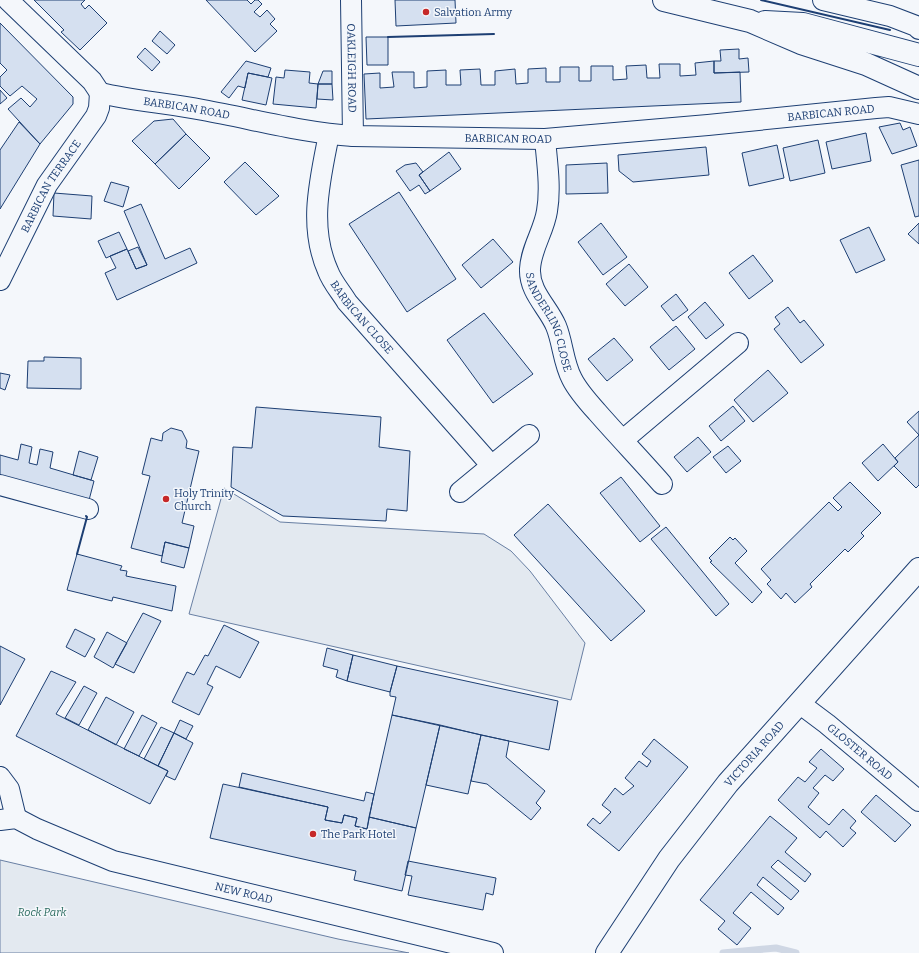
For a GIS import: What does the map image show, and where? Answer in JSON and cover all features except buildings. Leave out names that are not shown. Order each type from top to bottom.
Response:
[{"type":"street","points":[[8,0],[92,81],[100,93]]},
{"type":"street","name":"OAKLEIGH ROAD","points":[[352,0],[354,136]]},
{"type":"street","points":[[664,0],[750,21],[801,43],[866,64],[919,88]]},
{"type":"street","points":[[823,0],[890,16],[918,26]]},
{"type":"street","points":[[750,21],[803,24],[919,55]]},
{"type":"street","name":"BARBICAN ROAD","points":[[100,93],[124,99],[154,101],[329,134],[354,136],[545,139],[889,107],[919,114]]},
{"type":"street","name":"BARBICAN TERRACE","points":[[0,280],[47,185],[96,116],[99,108],[100,93]]},
{"type":"street","name":"BARBICAN CLOSE","points":[[329,134],[318,184],[316,223],[323,260],[328,273],[347,302],[491,465]]},
{"type":"street","name":"SANDERLING CLOSE","points":[[545,139],[548,173],[547,212],[532,256],[532,278],[538,297],[556,326],[572,380],[580,392],[662,484]]},
{"type":"street","points":[[623,440],[738,343]]},
{"type":"street","points":[[460,492],[529,435]]},
{"type":"street","points":[[0,485],[88,509]]},
{"type":"street","name":"VICTORIA ROAD","points":[[607,953],[669,860],[728,783],[919,569]]},
{"type":"street","name":"GLOSTER ROAD","points":[[799,703],[827,724],[919,802]]},
{"type":"street","points":[[0,777],[9,789],[8,819]]},
{"type":"street","name":"NEW ROAD","points":[[8,819],[113,861],[491,953]]},
{"type":"green space","points":[[224,488],[280,522],[484,534],[511,551],[530,571],[585,643],[571,700],[189,614]]},
{"type":"green space","name":"Rock Park","points":[[0,860],[338,939],[409,953],[0,953]]},
{"type":"waterway","points":[[723,953],[776,948],[796,953]]},
{"type":"wall","points":[[761,0],[890,30]]},
{"type":"wall","points":[[388,37],[494,34]]},
{"type":"wall","points":[[77,554],[87,517],[86,516]]},
{"type":"place","name":"Salvation Army","points":[[426,12]]},
{"type":"place","name":"Holy Trinity Church","points":[[166,499]]},
{"type":"place","name":"The Park Hotel","points":[[313,834]]}]
